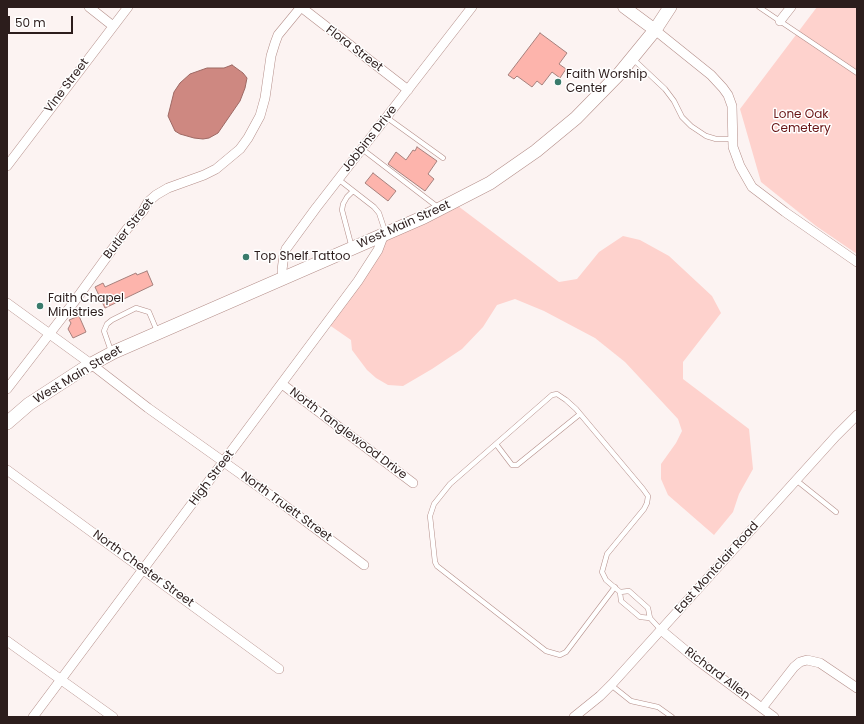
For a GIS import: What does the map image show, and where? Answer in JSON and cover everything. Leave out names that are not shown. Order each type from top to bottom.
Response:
[{"type":"main road","name":"West Main Street","points":[[7,423],[29,404],[91,364],[111,353],[385,234],[440,209],[490,183],[536,151],[576,118],[619,74],[655,30],[670,7]]},
{"type":"street","points":[[89,7],[113,26]]},
{"type":"street","name":"Vine Street","points":[[7,166],[128,7]]},
{"type":"street","name":"Flora Street","points":[[301,7],[408,90]]},
{"type":"street","name":"Butler Street","points":[[7,389],[74,302],[127,229],[143,211],[148,202],[168,188],[216,169],[240,149],[260,116],[265,98],[271,56],[278,35],[301,7]]},
{"type":"street","name":"Jobbins Drive","points":[[283,277],[282,270],[286,249],[472,7]]},
{"type":"street","points":[[624,7],[711,75],[728,95],[732,106],[733,147],[740,166],[752,187],[857,262]]},
{"type":"street","points":[[780,21],[791,7]]},
{"type":"street","name":"High Street","points":[[33,717],[358,281],[378,250],[385,234]]},
{"type":"street","name":"North Truett Street","points":[[7,303],[91,364],[148,408],[280,502],[364,565]]},
{"type":"street","name":"North Tanglewood Drive","points":[[282,384],[414,484]]},
{"type":"street","name":"East Montclair Road","points":[[574,717],[611,685],[836,436],[857,415]]},
{"type":"street","name":"North Chester Street","points":[[7,470],[279,669]]},
{"type":"street","name":"Richard Allen","points":[[661,630],[697,660],[774,717]]},
{"type":"street","points":[[7,641],[112,717]]},
{"type":"street","points":[[762,708],[794,668],[800,662],[806,660],[820,663],[857,688]]},
{"type":"lane","points":[[759,7],[857,73]]},
{"type":"lane","points":[[632,58],[665,89],[674,101],[682,117],[691,126],[706,136],[716,139],[733,139]]},
{"type":"lane","points":[[386,117],[443,158]]},
{"type":"lane","points":[[362,149],[440,209]]},
{"type":"lane","points":[[338,180],[374,207],[379,213],[385,234]]},
{"type":"lane","points":[[352,248],[342,210],[343,204],[347,197],[353,191]]},
{"type":"lane","points":[[111,353],[104,331],[107,324],[136,308],[149,312],[158,333]]},
{"type":"lane","points":[[615,588],[566,652],[560,655],[546,651],[437,566],[435,562],[430,516],[434,504],[450,484],[552,396],[558,394],[580,414],[644,489],[648,496],[644,509],[607,554],[602,572],[606,580],[620,592],[621,600],[626,605],[640,617],[650,618]]},
{"type":"lane","points":[[496,444],[512,465],[517,465],[580,414]]},
{"type":"lane","points":[[796,480],[836,512]]},
{"type":"lane","points":[[620,592],[629,591],[648,608],[650,618],[661,630]]},
{"type":"lane","points":[[611,685],[631,701],[658,707],[672,717]]},
{"type":"green space","name":"Lone Oak Cemetery","points":[[817,7],[857,7],[857,254],[816,226],[761,182],[740,109]]},
{"type":"green space","points":[[458,206],[559,282],[577,279],[599,252],[623,236],[640,240],[669,256],[712,296],[721,313],[683,362],[683,379],[749,429],[753,469],[739,494],[733,512],[714,535],[668,495],[661,479],[661,464],[676,443],[682,431],[678,419],[625,362],[595,338],[544,311],[515,299],[497,305],[483,327],[462,349],[403,386],[388,385],[376,378],[367,370],[352,350],[351,340],[325,322],[381,241]]},
{"type":"shaded area","points":[[232,65],[247,78],[245,88],[240,101],[218,133],[209,138],[203,139],[180,134],[175,131],[168,116],[174,92],[180,83],[190,74],[207,68],[224,68]]},
{"type":"building","points":[[540,33],[567,53],[559,64],[566,69],[560,78],[552,72],[542,85],[537,81],[532,87],[517,76],[514,79],[508,75]]},
{"type":"building","points":[[417,147],[437,161],[428,174],[434,179],[425,191],[388,164],[396,152],[406,160]]},
{"type":"building","points":[[373,173],[396,191],[388,201],[365,183]]},
{"type":"building","points":[[147,271],[153,285],[105,308],[95,287],[103,283],[105,287],[136,273],[137,275]]},
{"type":"building","points":[[79,316],[86,332],[73,338],[68,329],[71,323],[69,320]]},
{"type":"place","name":"Faith Worship Center","points":[[558,82]]},
{"type":"place","name":"Top Shelf Tattoo","points":[[246,257]]},
{"type":"place","name":"Faith Chapel Ministries","points":[[40,306]]}]
